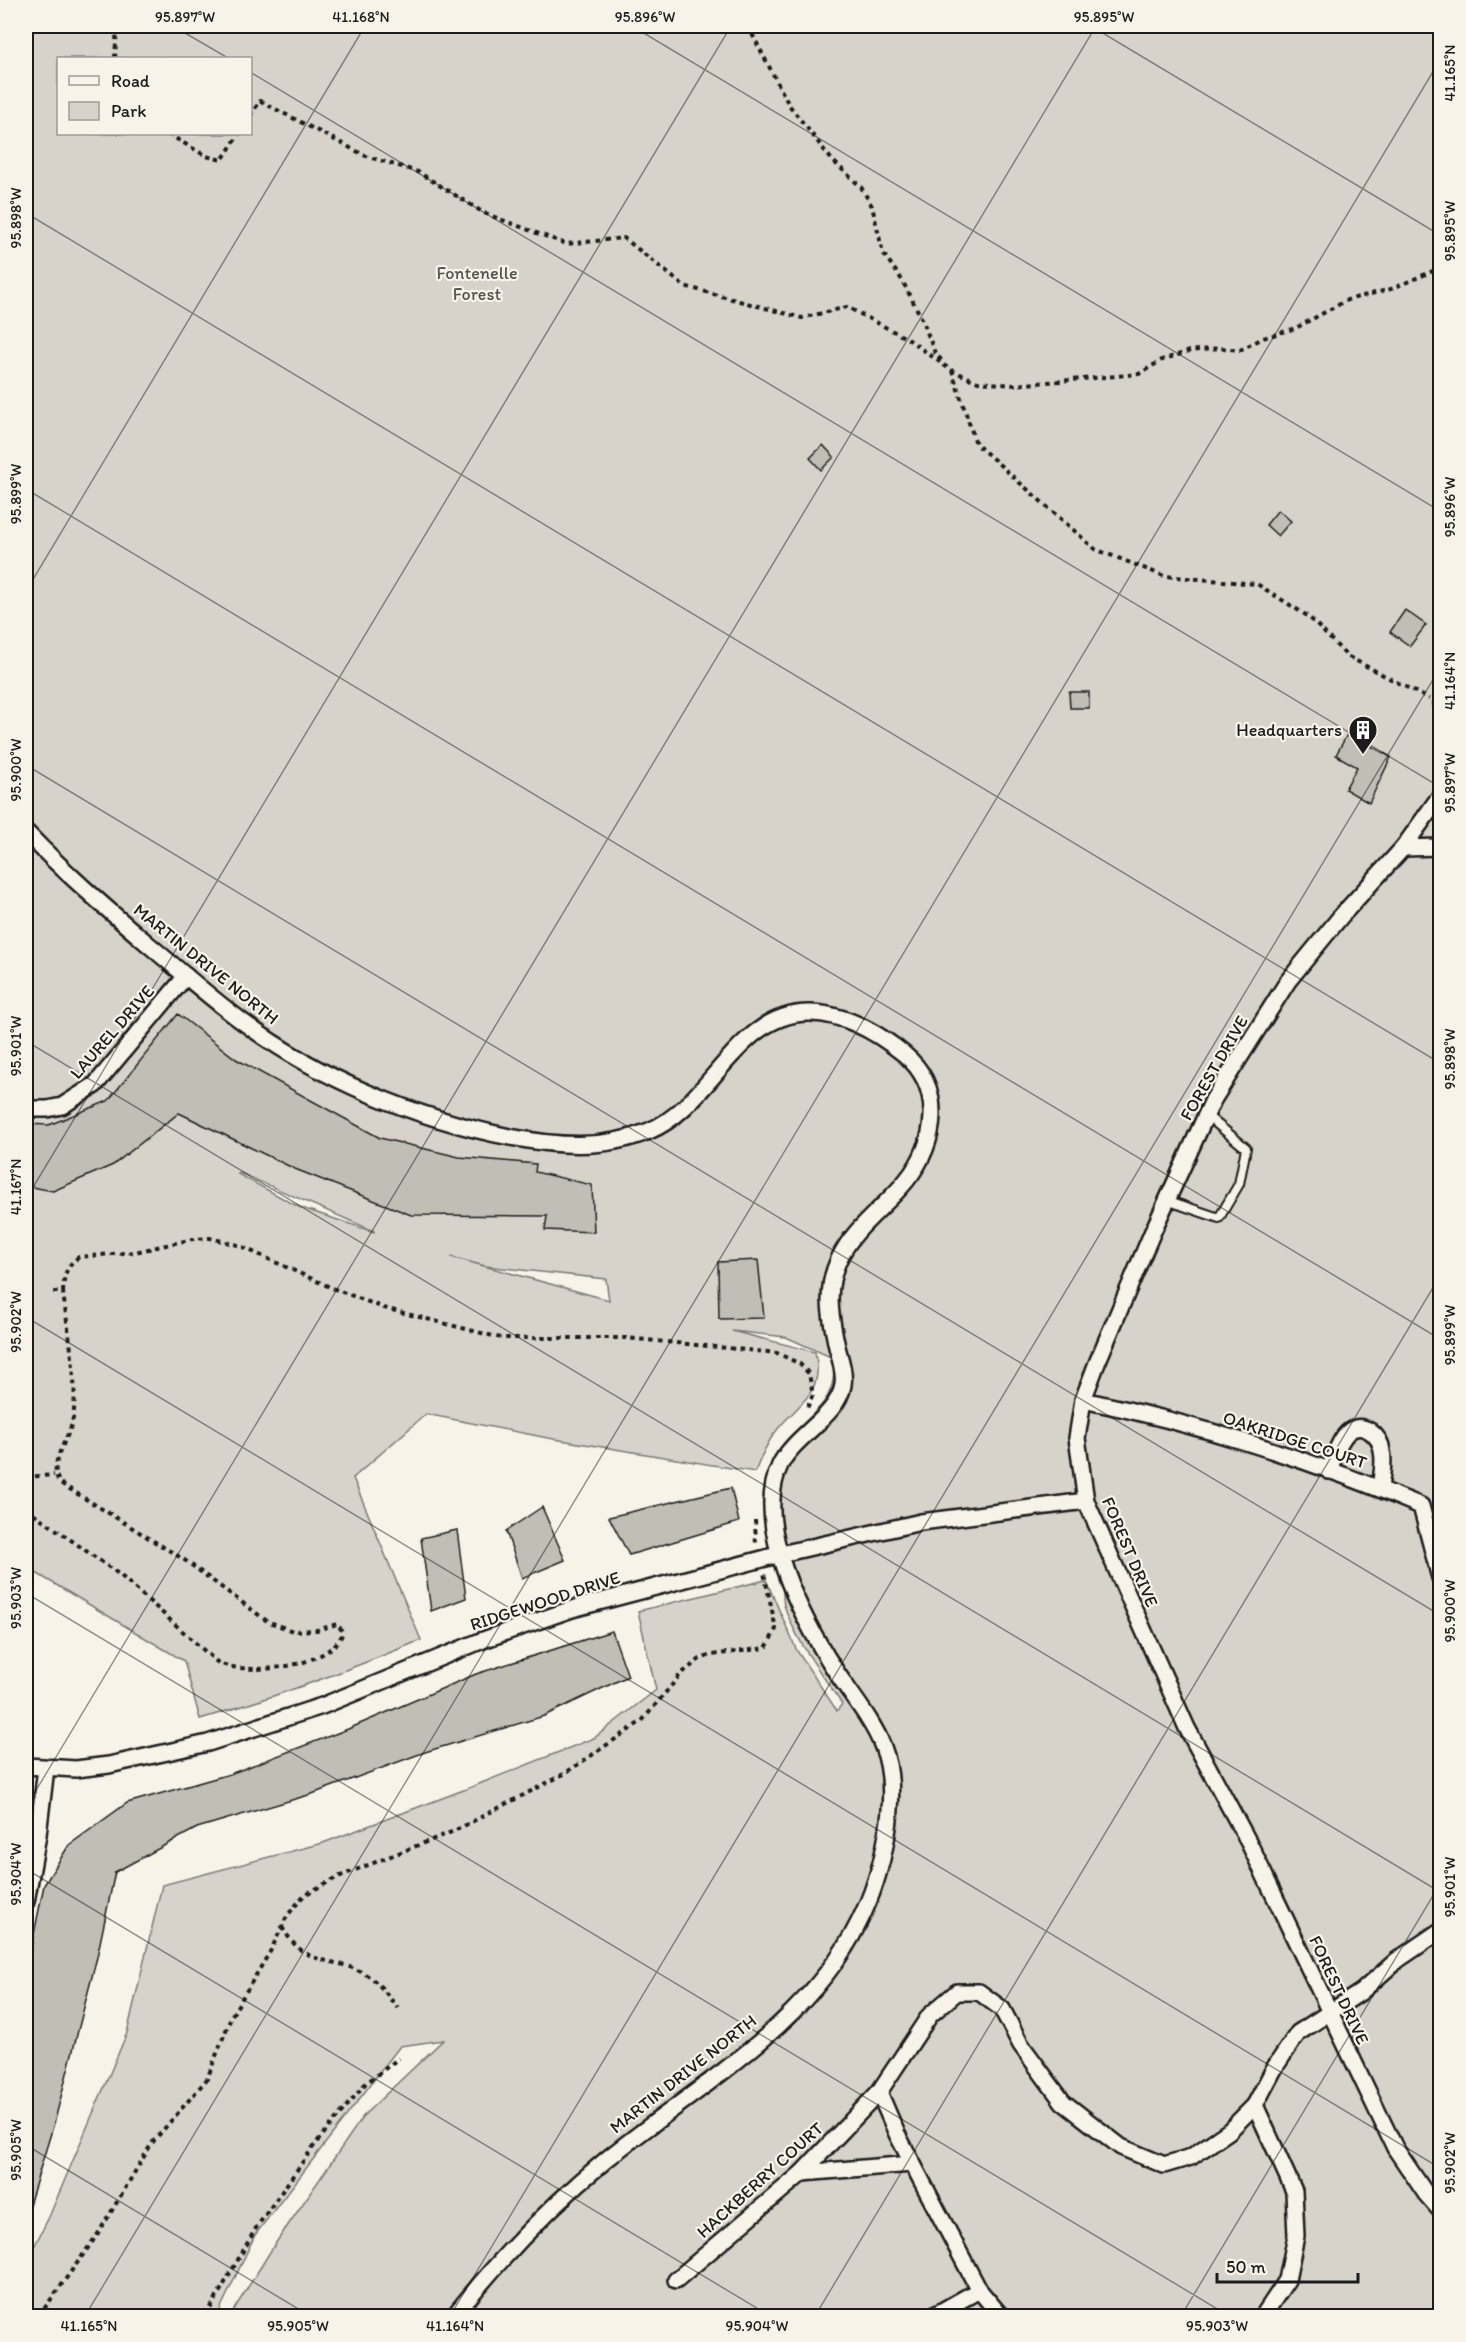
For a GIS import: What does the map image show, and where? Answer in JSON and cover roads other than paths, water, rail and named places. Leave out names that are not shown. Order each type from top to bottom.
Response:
[{"type":"street","name":"FOREST DRIVE","points":[[1440,796],[1403,848],[1342,915],[1288,981],[1206,1115],[1169,1201],[1153,1231],[1083,1400],[1077,1438],[1086,1502],[1186,1728],[1249,1843],[1395,2148],[1426,2194],[1440,2210]]},
{"type":"street","name":"MARTIN DRIVE NORTH","points":[[26,832],[75,881],[240,1020],[278,1046],[348,1084],[427,1115],[487,1132],[538,1142],[608,1144],[662,1126],[686,1109],[752,1036],[768,1024],[798,1014],[814,1013],[847,1020],[884,1039],[916,1065],[932,1098],[933,1120],[930,1137],[916,1167],[906,1181],[861,1226],[838,1260],[828,1301],[844,1382],[828,1412],[794,1444],[782,1462],[774,1481],[771,1503],[781,1554],[795,1597],[814,1636],[873,1726],[884,1748],[889,1769],[891,1790],[889,1818],[877,1874],[860,1920],[830,1968],[762,2040],[566,2193],[488,2274],[454,2316]]},
{"type":"street","points":[[1403,848],[1440,847]]},
{"type":"street","name":"LAUREL DRIVE","points":[[26,1109],[62,1106],[94,1085],[186,976]]},
{"type":"street","name":"OAKRIDGE COURT","points":[[1083,1400],[1152,1414],[1329,1471],[1421,1506],[1440,1578]]},
{"type":"street","points":[[1329,1471],[1343,1437],[1351,1430],[1365,1428],[1376,1435],[1383,1453],[1380,1489]]},
{"type":"street","name":"RIDGEWOOD DRIVE","points":[[26,1766],[46,1768],[109,1765],[208,1743],[322,1706],[483,1640],[572,1609],[781,1554],[921,1522],[1086,1502]]},
{"type":"street","points":[[26,1902],[38,1835],[46,1768]]},
{"type":"street","name":"HACKBERRY COURT","points":[[676,2280],[802,2173],[879,2092],[930,2015],[957,1992],[979,1992],[1002,2009],[1021,2045],[1063,2102],[1121,2147],[1164,2165],[1191,2157],[1229,2131],[1255,2105],[1275,2067],[1298,2033],[1361,1992],[1396,1961],[1440,1931]]},
{"type":"street","points":[[879,2092],[912,2164],[979,2290],[1001,2316]]},
{"type":"street","points":[[1255,2105],[1294,2191],[1296,2236],[1287,2280],[1263,2316]]},
{"type":"street","points":[[802,2173],[912,2164]]},
{"type":"street","points":[[933,2316],[979,2290]]},
{"type":"lane","points":[[1169,1201],[1219,1218],[1239,1184],[1246,1148],[1206,1115]]},
{"type":"place","name":"Headquarters","points":[[1363,756]]},
{"type":"park label","name":"Fontenelle Forest","points":[[477,283]]}]
